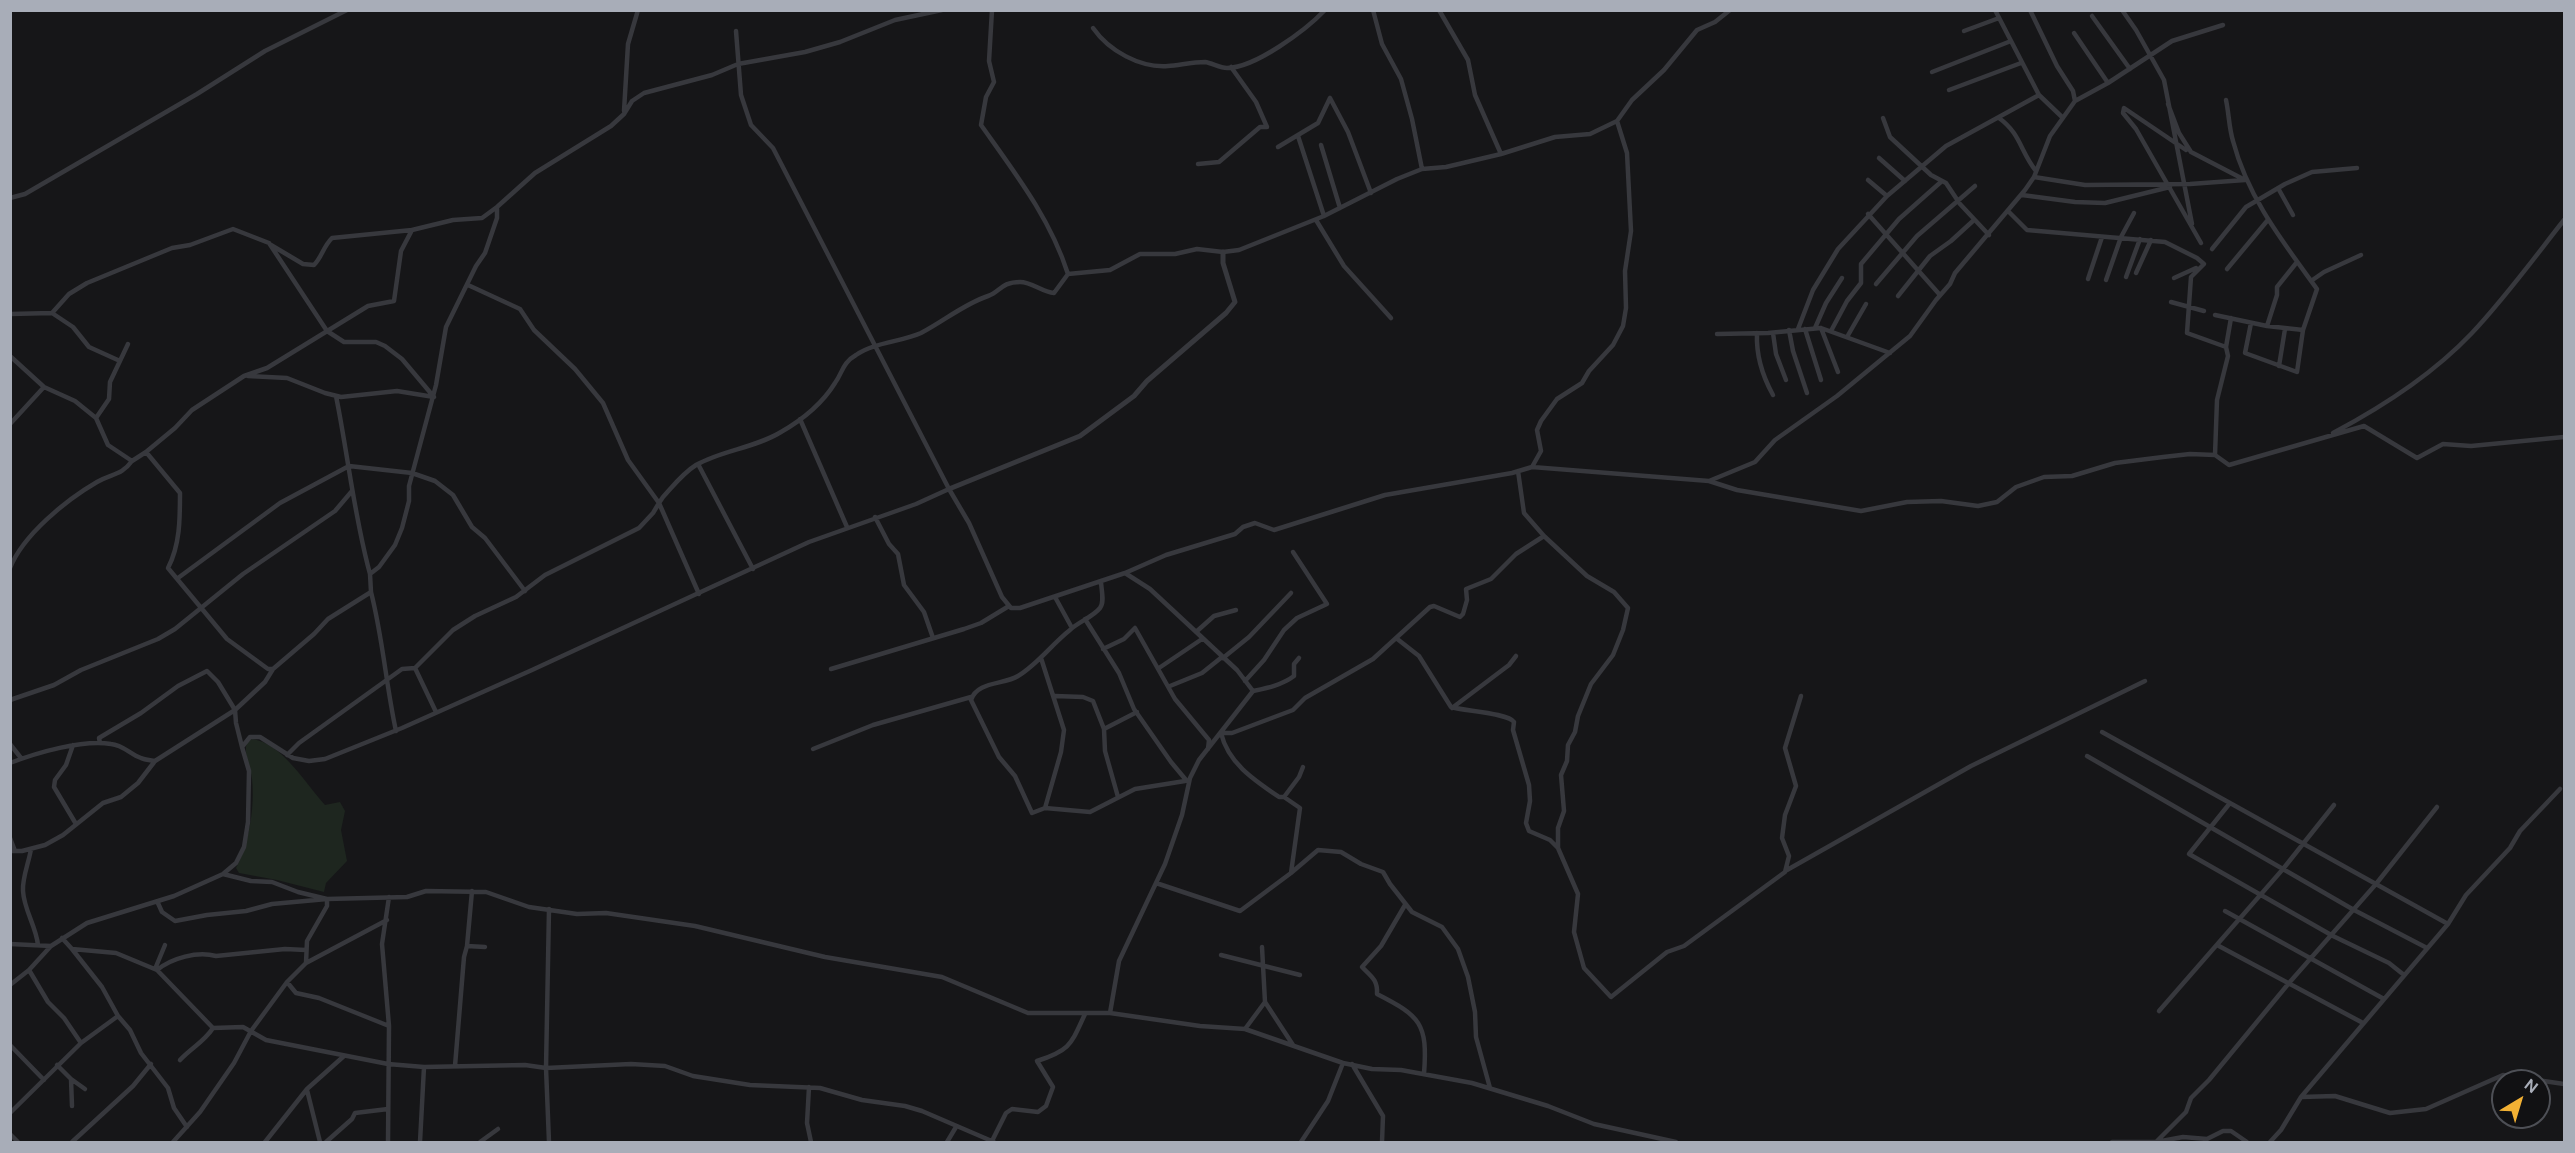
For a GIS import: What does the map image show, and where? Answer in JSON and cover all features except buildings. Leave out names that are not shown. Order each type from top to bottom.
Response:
[{"type":"street","points":[[10,198],[25,194],[197,94],[265,51],[346,10]]},
{"type":"street","points":[[624,114],[624,80],[628,44],[639,10]]},
{"type":"street","points":[[52,314],[69,294],[87,283],[172,248],[190,245],[233,229],[269,243],[303,264],[314,265],[319,260],[324,246],[332,238],[412,230],[453,220],[482,218],[535,173],[611,126],[624,114],[632,101],[644,93],[712,75],[738,64],[814,50],[895,21],[942,10]]},
{"type":"street","points":[[992,10],[989,61],[994,82],[986,97],[981,125],[1035,199],[1060,249],[1068,274]]},
{"type":"street","points":[[1094,28],[1102,40],[1137,62],[1165,66],[1206,62],[1227,68],[1281,46],[1311,25],[1324,10]]},
{"type":"street","points":[[1373,10],[1383,44],[1401,79],[1422,169]]},
{"type":"street","points":[[1439,10],[1468,60],[1476,96],[1501,154]]},
{"type":"street","points":[[287,755],[299,743],[402,669],[415,668],[453,630],[525,591],[545,575],[639,528],[686,473],[698,464],[756,444],[780,433],[800,419],[817,405],[837,382],[842,367],[856,354],[919,334],[980,297],[990,296],[1000,286],[1023,282],[1044,292],[1054,293],[1068,274],[1110,270],[1140,254],[1175,254],[1197,249],[1223,252],[1239,250],[1316,220],[1422,169],[1446,167],[1501,154],[1555,137],[1590,134],[1617,122],[1632,100],[1664,70],[1697,30],[1715,22],[1730,10]]},
{"type":"street","points":[[1995,10],[2039,95],[2062,117]]},
{"type":"street","points":[[2030,10],[2057,66],[2073,91],[2074,101]]},
{"type":"street","points":[[2122,10],[2164,80],[2194,230]]},
{"type":"street","points":[[2092,16],[2130,69]]},
{"type":"street","points":[[1964,31],[1999,18]]},
{"type":"street","points":[[1709,481],[1755,462],[1775,440],[1837,396],[1910,336],[1950,284],[1955,273],[2022,195],[2035,174],[2050,136],[2074,101],[2108,83],[2172,41],[2223,25]]},
{"type":"street","points":[[736,31],[741,95],[751,125],[773,148],[949,489],[969,523],[993,580],[1009,606]]},
{"type":"street","points":[[2074,33],[2108,83]]},
{"type":"street","points":[[1932,72],[2011,41]]},
{"type":"street","points":[[1949,90],[2021,63]]},
{"type":"street","points":[[1198,164],[1220,162],[1260,127],[1267,127],[1256,102],[1231,67]]},
{"type":"street","points":[[1798,329],[1806,305],[1822,273],[1838,249],[1868,214],[1946,146],[2039,95]]},
{"type":"street","points":[[1278,147],[1318,123],[1330,98],[1348,132],[1371,192]]},
{"type":"street","points":[[2226,100],[2232,138],[2245,180],[2267,221],[2317,289],[2303,330],[2297,372],[2245,353],[2251,323]]},
{"type":"street","points":[[2168,105],[2179,133],[2191,152]]},
{"type":"street","points":[[2201,243],[2136,129],[2123,113],[2124,108],[2175,143],[2245,180]]},
{"type":"street","points":[[1884,118],[1890,137],[1930,176],[1946,183],[1974,220],[1989,235]]},
{"type":"street","points":[[1999,118],[2014,128],[2035,174],[2085,185],[2167,186],[2245,180]]},
{"type":"street","points":[[1532,467],[1541,451],[1537,430],[1547,411],[1566,392],[1582,383],[1589,371],[1613,345],[1623,326],[1626,308],[1625,271],[1631,231],[1627,153],[1617,122]]},
{"type":"street","points":[[1298,136],[1324,216]]},
{"type":"street","points":[[1321,145],[1340,208]]},
{"type":"street","points":[[1879,159],[1905,181]]},
{"type":"street","points":[[2212,249],[2237,217],[2256,200],[2312,172],[2357,168]]},
{"type":"street","points":[[1868,180],[1887,196]]},
{"type":"street","points":[[1831,331],[1847,301],[1861,283],[1861,264],[1884,234],[1942,181]]},
{"type":"street","points":[[1876,284],[1917,236],[1975,186]]},
{"type":"street","points":[[2022,195],[2075,202],[2105,203],[2167,186]]},
{"type":"street","points":[[2278,188],[2293,215]]},
{"type":"street","points":[[370,574],[379,567],[395,545],[407,510],[412,473],[434,397],[446,327],[485,253],[497,218],[497,207]]},
{"type":"street","points":[[2009,212],[2027,230],[2151,240],[2165,242],[2184,250],[2204,264],[2191,277],[2187,333],[2226,346]]},
{"type":"street","points":[[2106,280],[2121,237],[2134,213]]},
{"type":"street","points":[[1868,214],[1940,295]]},
{"type":"street","points":[[1316,220],[1344,266],[1391,318]]},
{"type":"street","points":[[1899,296],[1930,256],[1974,220]]},
{"type":"street","points":[[2322,438],[2375,411],[2453,350],[2493,309],[2565,220]]},
{"type":"street","points":[[2227,269],[2267,221]]},
{"type":"street","points":[[10,568],[12,561],[25,543],[45,522],[98,482],[125,471],[132,461],[175,428],[192,410],[244,376],[267,368],[368,306],[394,301],[401,251],[412,230]]},
{"type":"street","points":[[2088,279],[2102,237]]},
{"type":"street","points":[[2126,277],[2140,239]]},
{"type":"street","points":[[2136,273],[2151,240]]},
{"type":"street","points":[[269,243],[327,331],[344,342],[376,342],[385,346],[413,371],[434,397]]},
{"type":"street","points":[[242,747],[250,737],[255,736],[287,755],[309,761],[325,759],[396,731],[699,594],[808,542],[915,504],[1080,436],[1134,396],[1147,381],[1226,314],[1235,302],[1223,263],[1223,252]]},
{"type":"street","points":[[2311,281],[2324,272],[2361,255]]},
{"type":"street","points":[[2267,326],[2277,295],[2277,287],[2297,262]]},
{"type":"street","points":[[2174,278],[2200,267]]},
{"type":"street","points":[[1838,372],[1818,328],[1826,303],[1842,278]]},
{"type":"street","points":[[468,285],[520,309],[534,330],[575,369],[603,403],[628,460],[659,503],[699,594]]},
{"type":"street","points":[[2171,302],[2204,311]]},
{"type":"street","points":[[1847,337],[1866,304]]},
{"type":"street","points":[[10,314],[52,314],[73,327],[89,347],[120,361]]},
{"type":"street","points":[[2215,315],[2267,326],[2303,330]]},
{"type":"street","points":[[2216,455],[2217,400],[2228,356],[2226,346],[2231,318]]},
{"type":"street","points":[[1805,328],[1821,380]]},
{"type":"street","points":[[1717,333],[1773,333],[1818,328],[1890,353]]},
{"type":"street","points":[[2279,366],[2285,329]]},
{"type":"street","points":[[1789,330],[1793,351],[1807,393]]},
{"type":"street","points":[[1757,333],[1760,359],[1773,395]]},
{"type":"street","points":[[1773,333],[1776,354],[1786,380]]},
{"type":"street","points":[[96,418],[109,399],[110,382],[128,344]]},
{"type":"street","points":[[10,356],[44,387],[75,401],[96,418],[108,445],[132,461]]},
{"type":"street","points":[[244,376],[286,378],[336,396],[397,391],[434,397]]},
{"type":"street","points":[[10,424],[44,387]]},
{"type":"street","points":[[336,396],[362,546],[370,574],[371,592],[384,649],[386,681],[396,731]]},
{"type":"street","points":[[800,419],[847,527]]},
{"type":"street","points":[[831,669],[981,623],[1009,606],[1020,608],[1055,597],[1125,573],[1166,555],[1235,534],[1243,527],[1254,523],[1274,530],[1385,495],[1532,467],[1709,481],[1737,490],[1861,511],[1907,502],[1941,501],[1978,506],[1997,502],[2016,488],[2044,477],[2072,476],[2115,463],[2163,457],[2190,454],[2216,455],[2229,465],[2364,426],[2417,458],[2443,444],[2471,446],[2565,437]]},
{"type":"street","points":[[146,452],[180,493],[180,530],[174,556],[168,568],[227,639],[268,669],[273,669]]},
{"type":"street","points":[[698,464],[753,569]]},
{"type":"street","points":[[178,578],[280,503],[349,466],[412,473],[435,481],[453,495],[472,527],[484,538],[525,591]]},
{"type":"street","points":[[1518,471],[1524,513],[1544,536],[1587,576],[1614,592],[1628,608],[1623,630],[1612,655],[1591,684],[1578,716],[1575,732],[1568,745],[1567,761],[1561,775],[1564,802],[1558,828],[1558,848]]},
{"type":"street","points":[[10,700],[54,685],[81,670],[158,639],[243,574],[335,511],[352,491]]},
{"type":"street","points":[[875,517],[889,544],[898,554],[904,585],[924,612],[933,638]]},
{"type":"street","points":[[1221,733],[1232,733],[1286,713],[1305,698],[1373,659],[1430,607],[1434,606],[1460,617],[1463,615],[1468,587],[1491,579],[1516,554],[1544,536]]},
{"type":"street","points":[[1245,681],[1264,660],[1284,630],[1297,618],[1327,604],[1293,552]]},
{"type":"street","points":[[1125,573],[1150,589],[1222,657],[1253,691]]},
{"type":"street","points":[[813,749],[873,725],[971,697],[978,690],[995,682],[1017,677],[1072,628],[1101,607],[1101,581]]},
{"type":"street","points":[[10,838],[13,851],[45,845],[63,835],[103,803],[122,797],[138,783],[155,761],[235,710],[265,682],[273,669],[328,619],[371,592]]},
{"type":"street","points":[[1170,686],[1202,673],[1250,637],[1291,593]]},
{"type":"street","points":[[1055,597],[1072,628]]},
{"type":"street","points":[[1196,632],[1214,616],[1236,610]]},
{"type":"street","points":[[1085,619],[1119,673],[1137,712],[1188,779]]},
{"type":"street","points":[[1103,649],[1124,639],[1135,628],[1186,715],[1209,740],[1208,749]]},
{"type":"street","points":[[1396,638],[1419,656],[1452,708],[1511,717],[1514,722],[1513,730],[1529,785],[1530,801],[1526,823],[1529,831],[1550,840],[1558,848],[1578,894],[1574,932],[1584,968],[1611,997],[1667,952],[1684,946],[1785,872],[1971,766],[2145,681]]},
{"type":"street","points":[[1159,669],[1203,639]]},
{"type":"street","points":[[1452,708],[1509,665],[1516,656]]},
{"type":"street","points":[[1041,658],[1064,730],[1061,752],[1045,808]]},
{"type":"street","points":[[1110,1014],[1119,961],[1165,864],[1182,815],[1188,779],[1199,760],[1253,691],[1289,680],[1294,676],[1293,664],[1299,658]]},
{"type":"street","points":[[415,668],[436,712]]},
{"type":"street","points":[[10,985],[29,970],[51,946],[87,923],[174,896],[223,874],[236,863],[244,847],[248,822],[249,771],[235,710],[218,682],[207,671],[178,686],[141,713],[99,738],[100,743]]},
{"type":"street","points":[[1055,696],[1083,697],[1093,701],[1104,729],[1105,751],[1118,797]]},
{"type":"street","points":[[1785,872],[1790,855],[1782,838],[1785,815],[1796,786],[1785,748],[1802,696]]},
{"type":"street","points":[[971,697],[999,757],[1015,776],[1032,813],[1045,808],[1090,812],[1135,789],[1188,779]]},
{"type":"street","points":[[1104,729],[1137,712]]},
{"type":"street","points":[[2102,732],[2448,924]]},
{"type":"street","points":[[1221,733],[1232,760],[1270,791],[1300,808],[1291,873]]},
{"type":"street","points":[[10,763],[73,745],[100,743],[114,744],[140,758],[155,761]]},
{"type":"street","points":[[10,744],[21,758]]},
{"type":"street","points":[[73,745],[66,765],[55,780],[54,787],[76,824]]},
{"type":"street","points":[[2087,756],[2354,910],[2427,948]]},
{"type":"street","points":[[1284,797],[1299,777],[1303,767]]},
{"type":"street","points":[[2270,1143],[2281,1130],[2301,1097],[2448,924],[2466,895],[2510,848],[2520,831],[2560,789]]},
{"type":"street","points":[[2230,803],[2189,854],[2332,936],[2389,963],[2404,975]]},
{"type":"street","points":[[2159,1011],[2240,920],[2334,805]]},
{"type":"street","points":[[2156,1142],[2186,1112],[2191,1098],[2209,1080],[2289,983],[2376,884],[2437,807]]},
{"type":"street","points":[[31,849],[23,889],[29,917],[36,929],[38,945]]},
{"type":"street","points":[[1156,883],[1240,911],[1318,850],[1341,852],[1360,864],[1383,872],[1412,912],[1442,927],[1458,949],[1470,984],[1476,1037],[1490,1088]]},
{"type":"street","points":[[223,874],[250,881],[272,882],[298,892],[327,899]]},
{"type":"street","points":[[157,901],[162,912],[175,921],[246,911],[272,904],[327,899],[407,897],[426,891],[486,892],[529,908],[577,914],[606,913],[695,926],[825,957],[942,977],[1028,1014],[1110,1014],[1200,1026],[1245,1029],[1343,1063],[1372,1070],[1401,1070],[1490,1088],[1548,1106],[1594,1124],[1676,1143]]},
{"type":"street","points":[[455,1066],[461,975],[467,946],[472,891]]},
{"type":"street","points":[[388,1143],[389,1026],[382,944],[389,897]]},
{"type":"street","points":[[306,963],[307,941],[327,906],[327,899]]},
{"type":"street","points":[[1405,904],[1381,946],[1362,967],[1378,985],[1377,994],[1397,1002],[1416,1017],[1426,1047],[1424,1074]]},
{"type":"street","points":[[549,909],[546,1068],[549,1143]]},
{"type":"street","points":[[2225,911],[2384,999]]},
{"type":"street","points":[[173,1143],[234,1063],[251,1031],[287,982],[306,963],[387,920]]},
{"type":"street","points":[[62,938],[97,980],[118,1016],[168,1088],[174,1108],[186,1127]]},
{"type":"street","points":[[10,944],[51,946]]},
{"type":"street","points":[[156,970],[165,945]]},
{"type":"street","points":[[2217,945],[2363,1023]]},
{"type":"street","points":[[467,946],[484,947]]},
{"type":"street","points":[[1262,947],[1265,1002],[1293,1046]]},
{"type":"street","points":[[72,949],[116,953],[156,970],[213,1028],[243,1027],[266,1040],[388,1064],[424,1067],[525,1065],[546,1068],[631,1064],[664,1066],[693,1076],[750,1085],[809,1087],[843,1093],[862,1100],[905,1106],[922,1111],[993,1142],[1006,1113],[1012,1110],[1038,1112],[1046,1106],[1053,1087],[1038,1061],[1058,1054],[1073,1041],[1085,1014]]},
{"type":"street","points":[[156,970],[166,963],[206,954],[216,956],[285,949],[306,950]]},
{"type":"street","points":[[1221,955],[1300,975]]},
{"type":"street","points":[[29,970],[48,1002],[64,1018],[81,1043]]},
{"type":"street","points":[[287,982],[296,993],[319,998],[389,1026]]},
{"type":"street","points":[[1245,1029],[1265,1002]]},
{"type":"street","points":[[10,1113],[81,1043],[118,1016]]},
{"type":"street","points":[[180,1060],[206,1039],[213,1028]]},
{"type":"street","points":[[10,1045],[44,1080]]},
{"type":"street","points":[[265,1143],[307,1089],[344,1056]]},
{"type":"street","points":[[1301,1143],[1328,1101],[1343,1063]]},
{"type":"street","points":[[72,1143],[133,1086],[151,1064]]},
{"type":"street","points":[[1352,1064],[1383,1116],[1382,1143]]},
{"type":"street","points":[[57,1065],[85,1089]]},
{"type":"street","points":[[420,1143],[424,1067]]},
{"type":"street","points":[[2301,1097],[2335,1096],[2390,1113],[2426,1109],[2503,1075],[2565,1084]]},
{"type":"street","points":[[71,1079],[72,1106]]},
{"type":"street","points":[[809,1087],[807,1123],[811,1143]]},
{"type":"street","points":[[307,1089],[320,1143]]},
{"type":"street","points":[[326,1143],[352,1119],[355,1113],[388,1109]]},
{"type":"street","points":[[947,1143],[956,1126]]},
{"type":"street","points":[[480,1143],[498,1129]]},
{"type":"street","points":[[2112,1143],[2156,1142],[2183,1137],[2207,1139],[2223,1131],[2231,1131],[2247,1143]]},
{"type":"street","points":[[10,1134],[18,1143]]},
{"type":"shaded area","points":[[252,739],[263,742],[283,756],[325,805],[340,802],[345,811],[341,830],[347,861],[326,883],[324,892],[239,873],[236,868],[248,836],[252,813],[252,779],[246,752],[247,742]]}]
